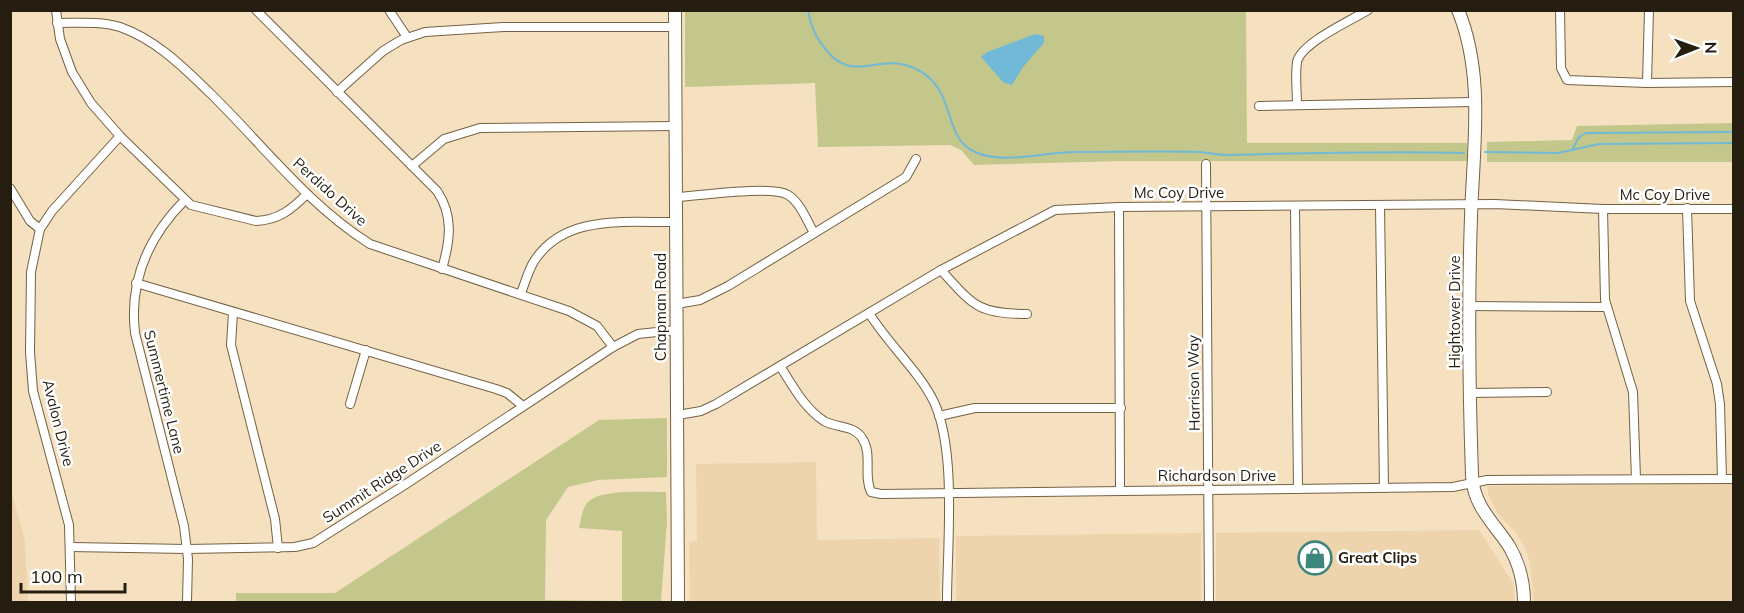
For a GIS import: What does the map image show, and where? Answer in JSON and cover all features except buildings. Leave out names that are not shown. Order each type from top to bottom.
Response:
[{"type":"main road","name":"Chapman Road","points":[[675,10],[678,603]]},
{"type":"main road","name":"Hightower Drive","points":[[1458,10],[1471,45],[1474,102],[1470,306],[1473,483],[1486,517],[1512,553],[1522,579],[1523,600]]},
{"type":"street","points":[[56,10],[65,57],[81,88],[120,136],[185,200],[204,210],[216,210],[256,221],[265,221],[283,215],[307,194]]},
{"type":"street","points":[[256,10],[437,191],[447,210],[449,246],[442,269]]},
{"type":"street","points":[[389,10],[407,37]]},
{"type":"street","points":[[1297,105],[1297,68],[1300,55],[1310,45],[1368,10]]},
{"type":"street","points":[[1560,10],[1561,68],[1563,75],[1570,81],[1734,82]]},
{"type":"street","points":[[1647,83],[1649,10]]},
{"type":"street","name":"Perdido Drive","points":[[57,22],[117,26],[161,48],[213,96],[307,194],[350,231],[370,244],[521,293],[581,316],[597,326],[613,346]]},
{"type":"street","points":[[337,92],[383,51],[407,37],[425,32],[461,28],[675,27]]},
{"type":"street","points":[[1259,106],[1474,102]]},
{"type":"street","points":[[412,166],[444,139],[480,128],[676,126]]},
{"type":"street","name":"Avalon Drive","points":[[71,603],[71,547],[66,516],[33,392],[31,272],[40,229],[74,183],[120,136]]},
{"type":"street","points":[[676,304],[700,300],[710,295],[814,234],[906,177],[916,159]]},
{"type":"street","name":"Harrison Way","points":[[1206,164],[1209,603]]},
{"type":"street","points":[[10,188],[30,221],[40,229]]},
{"type":"street","points":[[676,197],[757,192],[784,193],[798,206],[814,234]]},
{"type":"street","name":"Summertime Lane","points":[[185,200],[167,218],[153,241],[136,283],[132,305],[135,333],[187,549],[187,603]]},
{"type":"street","name":"Mc Coy Drive","points":[[678,415],[701,411],[717,404],[942,270],[1047,212],[1070,208],[1119,207],[1472,204],[1603,209],[1734,208]]},
{"type":"street","points":[[1295,206],[1298,489]]},
{"type":"street","points":[[1380,206],[1384,488]]},
{"type":"street","points":[[1119,207],[1120,490]]},
{"type":"street","points":[[1687,208],[1690,301],[1718,384],[1722,479]]},
{"type":"street","points":[[1603,209],[1606,307],[1633,392],[1635,479]]},
{"type":"street","points":[[521,293],[534,261],[568,232],[595,223],[676,222]]},
{"type":"street","points":[[942,270],[978,308],[999,313],[1027,314]]},
{"type":"street","points":[[136,283],[496,389],[507,393],[523,406]]},
{"type":"street","points":[[1470,306],[1606,307]]},
{"type":"street","points":[[233,313],[231,345],[275,519],[278,548]]},
{"type":"street","points":[[869,313],[892,347],[928,390],[946,440],[947,603]]},
{"type":"street","name":"Summit Ridge Drive","points":[[71,547],[278,548],[313,543],[613,346],[638,334],[676,330]]},
{"type":"street","points":[[350,404],[366,350]]},
{"type":"street","name":"Richardson Drive","points":[[780,366],[812,412],[831,424],[858,433],[863,439],[867,454],[867,484],[871,492],[1453,487],[1487,480],[1734,479]]},
{"type":"street","points":[[1470,393],[1547,392]]},
{"type":"street","points":[[939,416],[975,408],[1121,408]]},
{"type":"shaded area","points":[[816,462],[817,540],[939,538],[940,602],[690,602],[689,542],[697,541],[696,464]]},
{"type":"shaded area","points":[[1733,483],[1733,602],[1534,602],[1530,563],[1525,547],[1498,514],[1488,494],[1488,486]]},
{"type":"shaded area","points":[[10,487],[25,540],[28,602],[11,602]]},
{"type":"shaded area","points":[[1479,530],[1513,583],[1515,602],[1216,602],[1216,533]]},
{"type":"shaded area","points":[[1201,533],[1201,602],[956,602],[956,536]]},
{"type":"green space","points":[[685,11],[1246,11],[1247,143],[1467,143],[1467,161],[1123,161],[974,165],[961,150],[950,145],[818,147],[815,83],[685,87]]},
{"type":"green space","points":[[1733,123],[1733,162],[1487,162],[1487,142],[1572,140],[1577,126]]},
{"type":"green space","points":[[667,418],[667,477],[598,480],[568,487],[546,520],[545,600],[622,601],[622,531],[579,528],[583,510],[589,501],[604,495],[626,492],[666,492],[667,521],[661,602],[236,602],[236,593],[335,593],[599,420]]},
{"type":"water","points":[[1035,34],[1044,36],[1044,43],[1023,67],[1012,85],[1003,82],[981,57],[987,52]]},
{"type":"waterway","points":[[808,10],[817,37],[837,61],[858,67],[901,64],[914,68],[928,77],[938,87],[952,124],[964,145],[987,156],[1012,158],[1062,153],[1138,152],[1201,152],[1229,155],[1464,153]]},
{"type":"waterway","points":[[1572,150],[1579,137],[1586,133],[1734,132]]},
{"type":"waterway","points":[[1485,152],[1558,153],[1599,144],[1734,143]]},
{"type":"place","name":"Great Clips","points":[[1315,558]]}]
